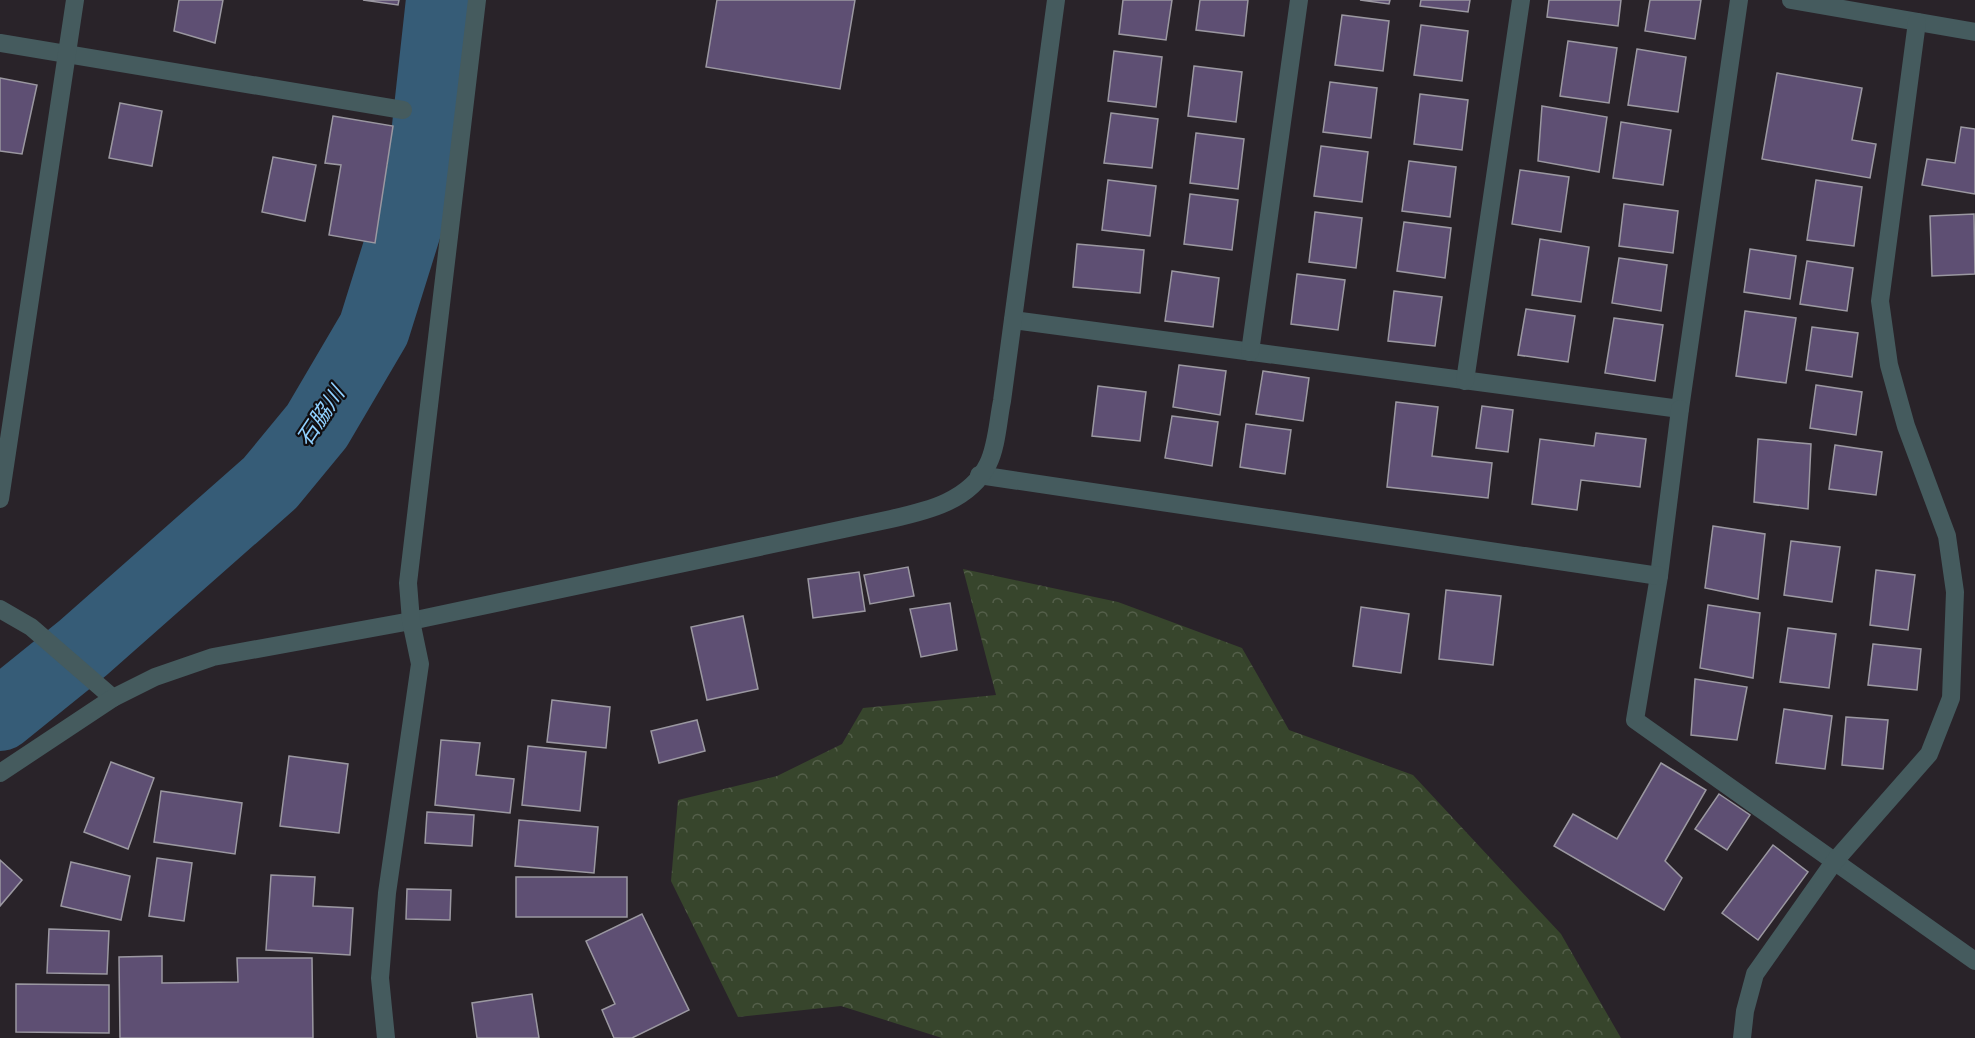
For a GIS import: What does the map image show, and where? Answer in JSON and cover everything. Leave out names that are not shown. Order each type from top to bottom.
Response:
[{"type":"street","points":[[0,499],[75,0]]},
{"type":"street","points":[[386,1038],[380,978],[387,893],[420,664],[411,621],[408,583],[477,0]]},
{"type":"street","points":[[0,773],[113,698],[155,677],[213,657],[411,621],[937,508],[967,490],[988,464],[1000,411],[1056,0]]},
{"type":"street","points":[[1250,352],[1299,0]]},
{"type":"street","points":[[1465,381],[1521,0]]},
{"type":"street","points":[[1739,0],[1680,409],[1659,576],[1635,720],[1975,961]]},
{"type":"street","points":[[1791,0],[1975,32]]},
{"type":"street","points":[[1742,1038],[1745,1011],[1755,974],[1834,862],[1929,754],[1951,698],[1955,592],[1947,536],[1903,415],[1889,365],[1880,301],[1917,21]]},
{"type":"street","points":[[0,43],[67,56],[403,110]]},
{"type":"street","points":[[1013,320],[1680,409]]},
{"type":"street","points":[[979,475],[1659,576]]},
{"type":"street","points":[[0,609],[31,627],[113,698]]},
{"type":"green space","points":[[963,569],[1118,602],[1242,648],[1289,730],[1413,775],[1561,934],[1621,1038],[942,1038],[841,1006],[738,1017],[671,881],[678,800],[777,776],[842,744],[863,708],[996,695]]},
{"type":"water","points":[[91,612],[137,620],[128,634],[0,734],[0,687]]},
{"type":"building","points":[[179,0],[223,0],[215,43],[174,31]]},
{"type":"building","points":[[363,0],[399,0],[398,5]]},
{"type":"building","points":[[717,0],[855,0],[840,89],[706,67]]},
{"type":"building","points":[[1123,0],[1172,0],[1166,40],[1119,34]]},
{"type":"building","points":[[1200,0],[1248,0],[1244,36],[1196,30]]},
{"type":"building","points":[[1360,0],[1390,0],[1389,4]]},
{"type":"building","points":[[1421,0],[1470,0],[1468,12],[1420,6]]},
{"type":"building","points":[[1549,0],[1621,0],[1618,26],[1547,17]]},
{"type":"building","points":[[1650,0],[1701,0],[1695,39],[1645,31]]},
{"type":"building","points":[[1342,15],[1389,21],[1383,71],[1335,65]]},
{"type":"building","points":[[1421,25],[1468,31],[1462,81],[1414,75]]},
{"type":"building","points":[[1568,41],[1617,48],[1609,103],[1560,96]]},
{"type":"building","points":[[1637,49],[1686,57],[1678,112],[1628,105]]},
{"type":"building","points":[[1114,51],[1162,57],[1156,107],[1108,101]]},
{"type":"building","points":[[1194,66],[1242,72],[1236,122],[1188,116]]},
{"type":"building","points":[[1777,73],[1862,88],[1852,140],[1876,144],[1870,178],[1762,159]]},
{"type":"building","points":[[0,78],[37,85],[22,154],[0,151]]},
{"type":"building","points":[[1330,82],[1377,88],[1371,138],[1323,132]]},
{"type":"building","points":[[1420,94],[1468,100],[1462,150],[1414,144]]},
{"type":"building","points":[[120,103],[162,111],[152,166],[109,158]]},
{"type":"building","points":[[1542,106],[1607,117],[1599,172],[1538,161]]},
{"type":"building","points":[[1111,113],[1158,119],[1152,168],[1104,163]]},
{"type":"building","points":[[333,116],[393,126],[375,243],[329,235],[341,165],[325,163]]},
{"type":"building","points":[[1621,122],[1671,130],[1663,185],[1613,178]]},
{"type":"building","points":[[1961,127],[1975,129],[1975,194],[1922,185],[1927,159],[1955,163]]},
{"type":"building","points":[[1196,133],[1244,139],[1238,189],[1190,183]]},
{"type":"building","points":[[1321,146],[1368,152],[1362,202],[1314,196]]},
{"type":"building","points":[[273,157],[316,165],[305,221],[262,212]]},
{"type":"building","points":[[1409,161],[1456,167],[1450,217],[1402,211]]},
{"type":"building","points":[[1520,170],[1569,177],[1561,232],[1512,224]]},
{"type":"building","points":[[1108,180],[1156,186],[1150,236],[1102,230]]},
{"type":"building","points":[[1816,180],[1862,187],[1854,246],[1807,240]]},
{"type":"building","points":[[1190,194],[1238,200],[1232,250],[1184,244]]},
{"type":"building","points":[[1624,204],[1678,211],[1673,253],[1619,246]]},
{"type":"building","points":[[1315,212],[1362,218],[1356,268],[1309,262]]},
{"type":"building","points":[[1974,214],[1975,274],[1932,276],[1930,216]]},
{"type":"building","points":[[1404,222],[1451,228],[1445,278],[1397,271]]},
{"type":"building","points":[[1540,239],[1589,247],[1581,302],[1532,295]]},
{"type":"building","points":[[1077,244],[1144,250],[1140,293],[1073,287]]},
{"type":"building","points":[[1750,249],[1796,256],[1790,299],[1744,292]]},
{"type":"building","points":[[1619,258],[1667,265],[1661,311],[1612,303]]},
{"type":"building","points":[[1807,261],[1853,268],[1847,311],[1800,304]]},
{"type":"building","points":[[1172,271],[1219,278],[1213,327],[1165,321]]},
{"type":"building","points":[[1297,274],[1345,280],[1338,330],[1291,324]]},
{"type":"building","points":[[1394,291],[1442,297],[1435,346],[1388,341]]},
{"type":"building","points":[[1526,309],[1575,316],[1568,362],[1518,355]]},
{"type":"building","points":[[1745,311],[1796,318],[1786,383],[1736,376]]},
{"type":"building","points":[[1614,318],[1663,325],[1655,381],[1605,373]]},
{"type":"building","points":[[1812,327],[1858,333],[1852,377],[1806,370]]},
{"type":"building","points":[[1179,365],[1226,371],[1220,415],[1173,407]]},
{"type":"building","points":[[1263,371],[1309,378],[1303,421],[1256,414]]},
{"type":"building","points":[[1816,385],[1862,392],[1856,435],[1810,428]]},
{"type":"building","points":[[1098,386],[1146,392],[1140,441],[1092,436]]},
{"type":"building","points":[[1396,402],[1438,407],[1432,456],[1492,463],[1488,498],[1387,487]]},
{"type":"building","points":[[1482,406],[1513,410],[1508,452],[1476,448]]},
{"type":"building","points":[[1172,416],[1218,422],[1212,466],[1165,458]]},
{"type":"building","points":[[1246,424],[1291,430],[1285,474],[1240,467]]},
{"type":"building","points":[[1596,433],[1646,439],[1640,487],[1581,480],[1577,510],[1532,504],[1540,439],[1594,446]]},
{"type":"building","points":[[1758,439],[1811,444],[1808,509],[1754,502]]},
{"type":"building","points":[[1835,445],[1882,452],[1876,495],[1829,489]]},
{"type":"building","points":[[1713,526],[1765,534],[1758,599],[1705,588]]},
{"type":"building","points":[[1791,541],[1840,547],[1832,602],[1784,595]]},
{"type":"building","points":[[908,567],[914,596],[870,604],[864,575]]},
{"type":"building","points":[[1876,570],[1915,575],[1908,630],[1870,625]]},
{"type":"building","points":[[859,572],[865,611],[813,618],[808,579]]},
{"type":"building","points":[[1446,590],[1501,596],[1493,665],[1439,659]]},
{"type":"building","points":[[950,603],[957,650],[921,657],[910,609]]},
{"type":"building","points":[[1708,605],[1760,613],[1753,678],[1700,668]]},
{"type":"building","points":[[1361,607],[1409,614],[1401,673],[1353,666]]},
{"type":"building","points":[[743,616],[758,689],[707,700],[691,627]]},
{"type":"building","points":[[1788,628],[1836,634],[1829,688],[1780,682]]},
{"type":"building","points":[[1873,644],[1921,649],[1917,690],[1868,685]]},
{"type":"building","points":[[1695,679],[1747,687],[1737,740],[1691,735]]},
{"type":"building","points":[[552,700],[610,707],[606,748],[547,742]]},
{"type":"building","points":[[1784,709],[1832,716],[1825,769],[1776,763]]},
{"type":"building","points":[[1846,717],[1888,720],[1883,769],[1842,765]]},
{"type":"building","points":[[697,720],[705,751],[659,763],[651,731]]},
{"type":"building","points":[[441,740],[480,743],[476,775],[514,779],[510,813],[435,805]]},
{"type":"building","points":[[528,746],[586,752],[580,811],[522,805]]},
{"type":"building","points":[[289,756],[348,764],[339,833],[280,826]]},
{"type":"building","points":[[111,762],[154,778],[128,849],[84,832]]},
{"type":"building","points":[[1661,763],[1706,790],[1665,861],[1682,878],[1664,910],[1554,846],[1573,814],[1617,839]]},
{"type":"building","points":[[161,791],[242,803],[235,854],[154,842]]},
{"type":"building","points":[[1719,794],[1750,815],[1727,850],[1695,829]]},
{"type":"building","points":[[427,812],[474,815],[472,846],[425,843]]},
{"type":"building","points":[[519,820],[598,827],[594,873],[515,866]]},
{"type":"building","points":[[1773,845],[1808,872],[1758,940],[1722,913]]},
{"type":"building","points":[[157,858],[192,863],[184,921],[149,916]]},
{"type":"building","points":[[0,860],[22,880],[0,906]]},
{"type":"building","points":[[71,862],[130,876],[121,920],[61,906]]},
{"type":"building","points":[[271,875],[315,877],[313,906],[353,908],[350,955],[266,950]]},
{"type":"building","points":[[516,877],[627,877],[627,917],[516,917]]},
{"type":"building","points":[[407,889],[451,890],[450,920],[406,919]]},
{"type":"building","points":[[642,914],[689,1010],[632,1038],[614,1038],[602,1010],[615,1004],[586,941]]},
{"type":"building","points":[[49,929],[109,931],[107,974],[47,973]]},
{"type":"building","points":[[162,956],[162,983],[238,982],[237,958],[312,958],[313,1038],[120,1038],[119,957]]},
{"type":"building","points":[[16,984],[109,985],[109,1033],[16,1032]]},
{"type":"building","points":[[532,994],[539,1038],[477,1038],[472,1003]]},
{"type":"waterway","name":"石脇川","points":[[0,715],[83,648],[270,483],[317,426],[374,329],[423,172],[442,0]]}]
